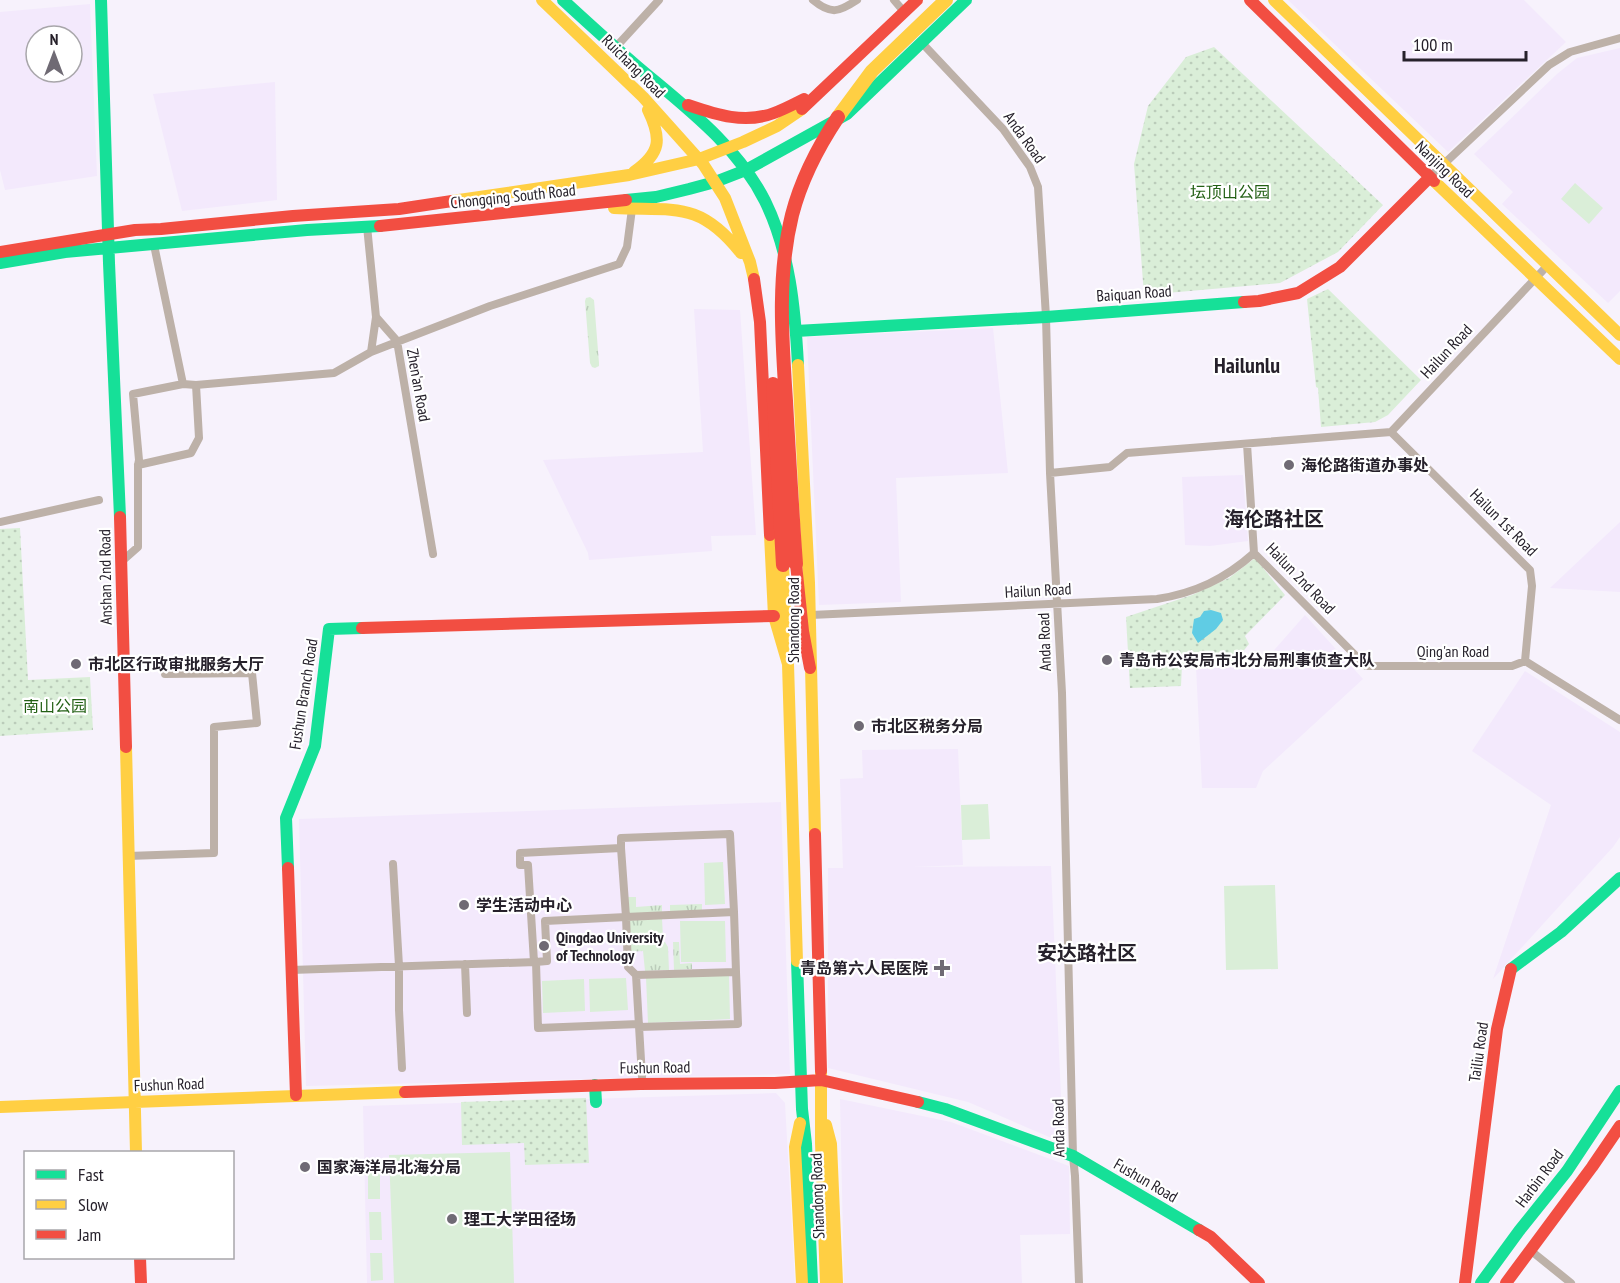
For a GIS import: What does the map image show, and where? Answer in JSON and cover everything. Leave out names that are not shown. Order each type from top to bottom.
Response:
[{"type":"main road","name":"Anshan 2nd Road","points":[[101,0],[121,562],[136,1151]]},
{"type":"main road","name":"Ruichang Road","points":[[542,0],[643,97],[699,159],[716,182]]},
{"type":"main road","name":"Ruichang Road","points":[[563,0],[615,48],[715,133],[728,149]]},
{"type":"main road","points":[[810,668],[790,564],[771,359],[770,316],[779,222],[790,186],[810,143],[843,90],[867,61],[930,0]]},
{"type":"main road","points":[[788,664],[790,564],[781,317],[790,225],[800,190],[821,145],[852,96],[875,69],[946,0]]},
{"type":"main road","name":"Chongqing South Road","points":[[0,263],[65,252],[308,230],[406,224],[656,197],[716,182],[768,159],[847,114],[966,0]]},
{"type":"main road","name":"Nanjing Road","points":[[1250,0],[1620,359]]},
{"type":"main road","name":"Nanjing Road","points":[[1274,0],[1620,335]]},
{"type":"main road","name":"Chongqing South Road","points":[[0,252],[135,230],[399,209],[629,175],[699,159],[728,149],[777,126],[807,105],[911,5]]},
{"type":"main road","points":[[680,102],[725,117],[754,119],[777,112],[827,87]]},
{"type":"main road","points":[[629,175],[644,166],[651,157],[658,140],[656,126],[643,97]]},
{"type":"main road","points":[[790,273],[787,241],[796,182],[819,141],[847,114]]},
{"type":"main road","name":"Shandong Road","points":[[728,149],[746,170],[777,226],[790,273],[796,331],[811,615],[810,668],[822,1108],[820,1143],[826,1283]]},
{"type":"main road","name":"Baiquan Road","points":[[796,331],[1046,317],[1259,301],[1298,293],[1340,267],[1430,177]]},
{"type":"main road","name":"Shandong Road","points":[[716,182],[737,228],[752,270],[760,322],[774,616],[788,664],[802,1109],[807,1144],[812,1283]]},
{"type":"main road","points":[[585,205],[632,210],[667,208],[698,215],[732,240],[752,270]]},
{"type":"main road","name":"Fushun Branch Road","points":[[296,1095],[286,818],[315,746],[329,629],[774,616]]},
{"type":"main road","name":"Tailiu Road","points":[[1465,1283],[1497,1029],[1510,970],[1561,932],[1620,878]]},
{"type":"main road","name":"Fushun Road","points":[[0,1107],[595,1085],[642,1080],[802,1082],[820,1080],[908,1098],[945,1109],[1073,1156],[1211,1237],[1258,1283]]},
{"type":"main road","points":[[595,1085],[596,1102]]},
{"type":"main road","name":"Harbin Road","points":[[1481,1283],[1567,1171],[1620,1091]]},
{"type":"main road","name":"Shandong Road","points":[[822,1108],[831,1144],[837,1283]]},
{"type":"main road","name":"Shandong Road","points":[[801,1283],[795,1148],[802,1109]]},
{"type":"main road","points":[[1506,1283],[1620,1126]]},
{"type":"main road","points":[[140,1259],[141,1283]]},
{"type":"street","points":[[813,0],[822,7],[836,11],[857,0]]},
{"type":"street","points":[[894,0],[911,5]]},
{"type":"street","points":[[615,48],[655,1]]},
{"type":"street","points":[[1430,177],[1549,65],[1570,52],[1620,38]]},
{"type":"street","name":"Anda Road","points":[[922,43],[1003,129],[1030,166],[1038,187],[1058,604],[1073,1156],[1076,1176],[1079,1283]]},
{"type":"street","points":[[121,562],[138,547],[138,465],[133,394],[183,384],[196,385],[334,373],[397,340],[490,306],[619,264],[627,247],[632,210]]},
{"type":"street","points":[[367,226],[376,317],[371,352]]},
{"type":"street","points":[[154,245],[183,384]]},
{"type":"street","name":"Hailun Road","points":[[1391,432],[1548,265]]},
{"type":"street","name":"Zhen'an Road","points":[[376,317],[397,340],[433,554]]},
{"type":"street","points":[[138,465],[191,453],[199,438],[196,385]]},
{"type":"street","points":[[1050,473],[1110,467],[1127,453],[1391,432]]},
{"type":"street","name":"Hailun 1st Road","points":[[1391,432],[1530,570],[1532,586],[1525,662]]},
{"type":"street","name":"Hailun 2nd Road","points":[[1247,444],[1254,553],[1366,666],[1381,666]]},
{"type":"street","points":[[0,522],[99,500]]},
{"type":"street","name":"Hailun Road","points":[[811,615],[1157,599],[1207,586],[1228,574],[1254,553]]},
{"type":"street","points":[[1525,662],[1620,720]]},
{"type":"street","name":"Qing'an Road","points":[[1381,666],[1512,666],[1525,662]]},
{"type":"street","points":[[128,856],[214,853],[214,727],[257,723],[252,673],[165,674]]},
{"type":"street","points":[[621,848],[520,853],[520,865],[528,865],[538,1028],[639,1026],[738,1024],[730,834],[621,838],[628,967],[636,975],[639,1026],[642,1080]]},
{"type":"street","points":[[393,864],[402,1068]]},
{"type":"street","points":[[291,970],[547,961],[545,921],[734,912]]},
{"type":"street","points":[[465,964],[467,1013]]},
{"type":"street","points":[[636,975],[735,972]]},
{"type":"street","points":[[1530,1250],[1571,1283]]},
{"type":"shaded area","points":[[1288,0],[1524,0],[1566,42],[1448,152]]},
{"type":"shaded area","points":[[90,4],[97,176],[5,190],[0,170],[0,12]]},
{"type":"shaded area","points":[[1620,48],[1620,291],[1608,303],[1502,204],[1513,192],[1474,154],[1557,74],[1577,58]]},
{"type":"shaded area","points":[[275,82],[277,200],[182,211],[153,94]]},
{"type":"shaded area","points":[[694,309],[740,310],[756,535],[711,536],[712,551],[589,560],[588,553],[543,460],[703,452]]},
{"type":"shaded area","points":[[993,328],[1008,473],[896,478],[901,602],[819,605],[807,337]]},
{"type":"shaded area","points":[[1243,475],[1248,541],[1210,546],[1185,545],[1182,477]]},
{"type":"shaded area","points":[[1620,522],[1620,592],[1550,588]]},
{"type":"shaded area","points":[[1305,615],[1363,679],[1263,771],[1256,788],[1202,788],[1196,667],[1260,666]]},
{"type":"shaded area","points":[[1525,671],[1620,732],[1620,837],[1493,979],[1551,805],[1472,751]]},
{"type":"shaded area","name":"青岛第六人民医院","points":[[958,749],[963,865],[912,867],[1051,866],[1063,1143],[968,1102],[828,1068],[828,868],[843,868],[840,779],[863,778],[862,750]]},
{"type":"shaded area","name":"Qingdao University of Technology","points":[[781,802],[790,1074],[306,1086],[299,819]]},
{"type":"shaded area","points":[[776,1093],[785,1103],[795,1283],[367,1283],[363,1106]]},
{"type":"shaded area","points":[[840,1099],[951,1122],[1069,1166],[1070,1234],[1020,1235],[1022,1283],[844,1283]]},
{"type":"green space","name":"坛顶山公园","points":[[1214,47],[1383,205],[1338,252],[1280,283],[1144,295],[1134,164],[1148,106],[1186,57]]},
{"type":"green space","points":[[1575,183],[1603,208],[1589,224],[1561,199]]},
{"type":"green space","points":[[1328,289],[1421,380],[1388,415],[1375,422],[1321,427],[1307,299]]},
{"type":"green space","points":[[590,297],[594,300],[599,363],[599,366],[595,368],[590,363],[585,301]]},
{"type":"green space","name":"南山公园","points":[[20,528],[28,680],[90,677],[93,730],[0,736],[0,529]]},
{"type":"green space","points":[[1255,558],[1285,595],[1245,636],[1249,644],[1237,659],[1238,666],[1182,665],[1181,686],[1130,688],[1126,617],[1192,595],[1229,578]]},
{"type":"green space","points":[[988,804],[990,839],[962,840],[961,805]]},
{"type":"green space","points":[[723,862],[725,904],[705,905],[704,863]]},
{"type":"green space","points":[[1275,885],[1278,969],[1226,970],[1224,886]]},
{"type":"green space","points":[[628,897],[636,897],[636,907],[662,905],[662,912],[629,914]]},
{"type":"green space","points":[[702,904],[702,911],[670,912],[670,905]]},
{"type":"green space","points":[[662,918],[663,938],[628,940],[627,919]]},
{"type":"green space","points":[[680,921],[725,921],[726,962],[681,962]]},
{"type":"green space","points":[[665,942],[668,947],[669,970],[645,971],[643,951],[629,952],[628,944]]},
{"type":"green space","points":[[673,942],[679,942],[680,964],[692,963],[692,969],[674,970]]},
{"type":"green space","points":[[729,975],[730,1019],[648,1023],[646,978]]},
{"type":"green space","points":[[626,978],[628,1010],[590,1012],[589,979]]},
{"type":"green space","points":[[584,979],[585,1011],[543,1013],[542,981]]},
{"type":"green space","points":[[586,1098],[589,1163],[525,1165],[524,1143],[462,1145],[461,1102]]},
{"type":"green space","name":"理工大学田径场","points":[[510,1152],[514,1283],[394,1283],[389,1155]]},
{"type":"green space","points":[[368,1171],[380,1171],[380,1199],[368,1199]]},
{"type":"green space","points":[[369,1212],[381,1212],[382,1240],[370,1240]]},
{"type":"green space","points":[[370,1253],[382,1253],[383,1280],[371,1281]]},
{"type":"water","points":[[1211,610],[1221,613],[1223,620],[1216,629],[1198,643],[1192,633],[1194,619],[1200,617],[1204,611]]},
{"type":"traffic: fast","points":[[101,0],[120,517]]},
{"type":"traffic: fast","points":[[563,0],[725,144],[753,181],[773,220],[786,261],[793,302],[798,365]]},
{"type":"traffic: fast","points":[[626,200],[656,197],[689,189],[746,170],[847,114],[966,0]]},
{"type":"traffic: fast","points":[[0,263],[65,252],[307,230],[380,226]]},
{"type":"traffic: fast","points":[[796,331],[1046,317],[1244,302]]},
{"type":"traffic: fast","points":[[288,868],[286,818],[315,746],[329,629],[362,628]]},
{"type":"traffic: fast","points":[[1511,969],[1561,932],[1620,878]]},
{"type":"traffic: fast","points":[[797,961],[802,1109],[806,1144],[812,1283]]},
{"type":"traffic: fast","points":[[595,1085],[596,1102]]},
{"type":"traffic: fast","points":[[1481,1283],[1567,1171],[1620,1091]]},
{"type":"traffic: fast","points":[[918,1102],[945,1109],[1073,1156],[1199,1230]]},
{"type":"traffic: slow","points":[[542,0],[643,97],[703,164],[725,198],[750,262],[754,279]]},
{"type":"traffic: slow","points":[[838,117],[872,71],[946,0]]},
{"type":"traffic: slow","points":[[1274,0],[1620,335]]},
{"type":"traffic: slow","points":[[452,201],[629,175],[699,159],[777,126],[802,109]]},
{"type":"traffic: slow","points":[[634,172],[650,158],[656,145],[656,129],[648,110]]},
{"type":"traffic: slow","points":[[1434,181],[1620,359]]},
{"type":"traffic: slow","points":[[614,208],[669,210],[698,216],[726,236],[741,253]]},
{"type":"traffic: slow","points":[[798,365],[809,583],[815,834]]},
{"type":"traffic: slow","points":[[770,535],[774,616],[788,664],[797,961]]},
{"type":"traffic: slow","points":[[783,565],[788,664]]},
{"type":"traffic: slow","points":[[126,747],[136,1151]]},
{"type":"traffic: slow","points":[[821,1071],[826,1283]]},
{"type":"traffic: slow","points":[[0,1107],[405,1092]]},
{"type":"traffic: slow","points":[[800,1123],[795,1147],[802,1283]]},
{"type":"traffic: slow","points":[[826,1125],[831,1144],[837,1283]]},
{"type":"traffic: jam","points":[[802,109],[917,0]]},
{"type":"traffic: jam","points":[[1250,0],[1434,181]]},
{"type":"traffic: jam","points":[[688,105],[720,115],[752,118],[774,113],[804,99]]},
{"type":"traffic: jam","points":[[796,564],[782,331],[784,261],[792,215],[800,189],[817,152],[838,117]]},
{"type":"traffic: jam","points":[[1244,302],[1298,293],[1340,267],[1430,177]]},
{"type":"traffic: jam","points":[[380,226],[626,200]]},
{"type":"traffic: jam","points":[[0,252],[135,230],[399,209],[452,201]]},
{"type":"traffic: jam","points":[[754,279],[760,322],[770,535]]},
{"type":"traffic: jam","points":[[773,384],[783,565]]},
{"type":"traffic: jam","points":[[120,517],[126,747]]},
{"type":"traffic: jam","points":[[796,564],[803,631],[810,668]]},
{"type":"traffic: jam","points":[[362,628],[774,616]]},
{"type":"traffic: jam","points":[[815,834],[821,1071]]},
{"type":"traffic: jam","points":[[288,868],[296,1095]]},
{"type":"traffic: jam","points":[[1465,1283],[1497,1029],[1511,969]]},
{"type":"traffic: jam","points":[[405,1092],[821,1080],[918,1102]]},
{"type":"traffic: jam","points":[[1506,1283],[1620,1126]]},
{"type":"traffic: jam","points":[[1199,1230],[1211,1237],[1259,1283]]},
{"type":"traffic: jam","points":[[140,1259],[141,1283]]},
{"type":"place","name":"海伦路街道办事处","points":[[1289,465]]},
{"type":"place","name":"青岛市公安局市北分局刑事侦查大队","points":[[1107,660]]},
{"type":"place","name":"市北区行政审批服务大厅","points":[[76,664]]},
{"type":"place","name":"市北区税务分局","points":[[859,726]]},
{"type":"place","name":"学生活动中心","points":[[464,905]]},
{"type":"place","name":"Qingdao University of Technology","points":[[544,946]]},
{"type":"place","name":"青岛第六人民医院","points":[[942,968]]},
{"type":"place","name":"国家海洋局北海分局","points":[[305,1167]]},
{"type":"place","name":"理工大学田径场","points":[[452,1219]]},
{"type":"district","name":"Hailunlu","points":[[1247,365]]},
{"type":"district","name":"海伦路社区","points":[[1274,519]]},
{"type":"district","name":"安达路社区","points":[[1087,953]]}]
